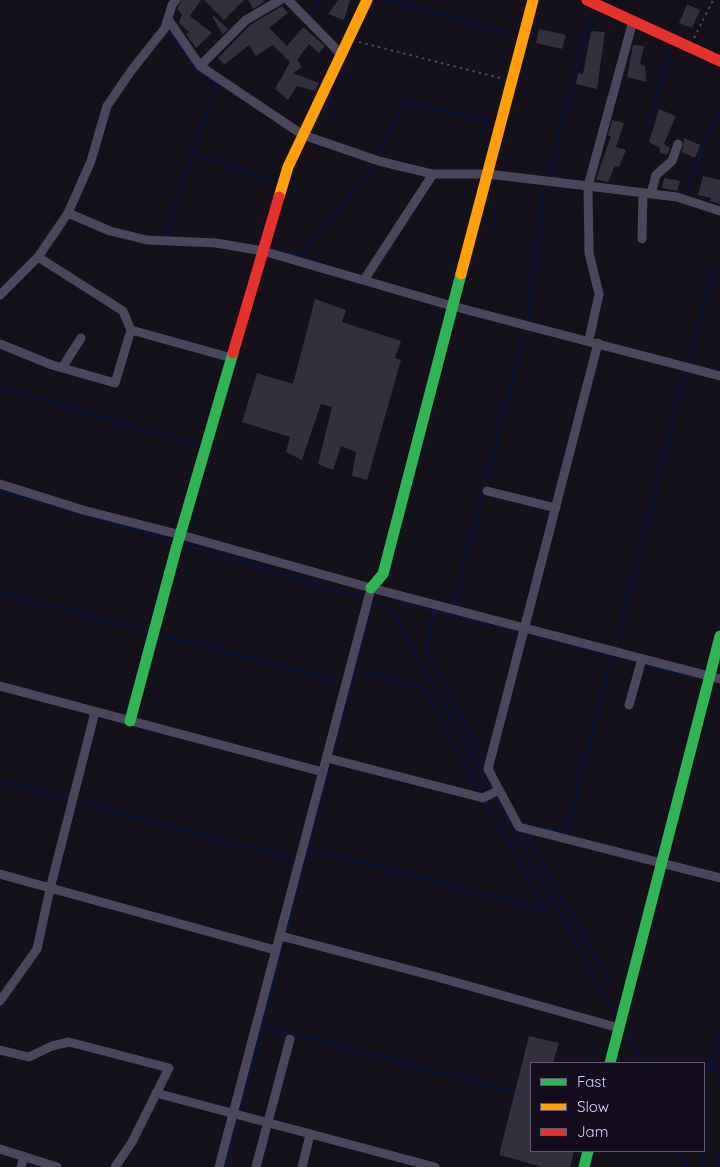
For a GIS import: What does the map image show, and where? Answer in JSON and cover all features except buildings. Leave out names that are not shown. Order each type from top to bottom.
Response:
[{"type":"street","points":[[0,295],[38,257],[68,213],[91,161],[107,106],[131,71],[165,28],[176,0]]},
{"type":"street","points":[[200,66],[246,20],[280,0]]},
{"type":"street","points":[[288,0],[341,54]]},
{"type":"street","points":[[130,721],[181,535],[288,167],[367,0]]},
{"type":"street","points":[[219,1167],[371,588],[382,574],[426,416],[452,306],[533,0]]},
{"type":"street","points":[[587,0],[720,61]]},
{"type":"street","points":[[168,19],[200,66],[303,135],[379,161],[433,174],[488,174],[647,193],[677,197],[720,210]]},
{"type":"street","points":[[589,340],[599,294],[589,253],[588,186],[633,21]]},
{"type":"street","points":[[642,239],[647,193],[656,175],[672,161],[678,144]]},
{"type":"street","points":[[364,280],[433,174]]},
{"type":"street","points":[[68,213],[110,231],[147,240],[216,243],[263,251],[452,306],[589,340],[720,376]]},
{"type":"street","points":[[0,344],[62,368],[115,383],[131,330],[124,312],[38,257]]},
{"type":"street","points":[[131,330],[232,358]]},
{"type":"street","points":[[62,368],[81,338]]},
{"type":"street","points":[[598,343],[488,769],[498,791],[519,827],[720,878]]},
{"type":"street","points":[[0,484],[83,510],[715,678]]},
{"type":"street","points":[[487,491],[556,508]]},
{"type":"street","points":[[610,1062],[661,863],[715,678],[720,636]]},
{"type":"street","points":[[629,705],[642,659]]},
{"type":"street","points":[[0,686],[323,772]]},
{"type":"street","points":[[0,1001],[37,949],[50,889],[95,712]]},
{"type":"street","points":[[327,758],[483,798],[498,791]]},
{"type":"street","points":[[0,874],[275,950]]},
{"type":"street","points":[[281,936],[620,1024]]},
{"type":"street","points":[[256,1167],[290,1039]]},
{"type":"street","points":[[0,1050],[28,1057],[52,1046],[69,1042],[169,1068],[132,1142],[115,1167]]},
{"type":"street","points":[[156,1093],[435,1167]]},
{"type":"street","points":[[302,1167],[310,1135]]},
{"type":"street","points":[[0,1149],[57,1167]]},
{"type":"street","points":[[584,1167],[588,1152]]},
{"type":"street","points":[[21,1167],[24,1156]]},
{"type":"path","points":[[690,47],[713,0]]},
{"type":"path","points":[[348,39],[512,81]]},
{"type":"waterway","points":[[312,19],[310,17],[318,0]]},
{"type":"waterway","points":[[387,0],[510,33]]},
{"type":"waterway","points":[[549,171],[591,14]]},
{"type":"waterway","points":[[169,32],[196,69],[216,83],[192,152]]},
{"type":"waterway","points":[[647,129],[671,50]]},
{"type":"waterway","points":[[380,152],[403,100],[488,122]]},
{"type":"waterway","points":[[688,195],[686,191],[720,105]]},
{"type":"waterway","points":[[164,235],[192,152],[275,182]]},
{"type":"waterway","points":[[270,244],[269,246],[300,256],[374,166]]},
{"type":"waterway","points":[[528,318],[544,188]]},
{"type":"waterway","points":[[689,361],[715,264]]},
{"type":"waterway","points":[[454,601],[525,332]]},
{"type":"waterway","points":[[616,644],[685,372]]},
{"type":"waterway","points":[[0,387],[199,446]]},
{"type":"waterway","points":[[0,491],[170,540]]},
{"type":"waterway","points":[[187,545],[326,588],[361,596]]},
{"type":"waterway","points":[[0,592],[146,631]]},
{"type":"waterway","points":[[334,750],[373,600]]},
{"type":"waterway","points":[[399,601],[515,631]]},
{"type":"waterway","points":[[382,603],[393,613],[618,1019]]},
{"type":"waterway","points":[[434,610],[425,649],[486,762]]},
{"type":"waterway","points":[[158,634],[337,681]]},
{"type":"waterway","points":[[532,635],[632,661]]},
{"type":"waterway","points":[[522,823],[566,833],[612,655]]},
{"type":"waterway","points":[[649,666],[695,678]]},
{"type":"waterway","points":[[355,670],[423,687],[481,793]]},
{"type":"waterway","points":[[287,930],[329,769]]},
{"type":"waterway","points":[[0,781],[66,798]]},
{"type":"waterway","points":[[79,802],[294,859]]},
{"type":"waterway","points":[[308,848],[545,910],[486,803]]},
{"type":"waterway","points":[[529,836],[606,978]]},
{"type":"waterway","points":[[241,1108],[283,946]]},
{"type":"waterway","points":[[262,1025],[517,1093]]},
{"type":"waterway","points":[[623,1029],[642,1062]]},
{"type":"waterway","points":[[720,1030],[709,1069],[720,1072]]},
{"type":"waterway","points":[[225,1167],[237,1123]]},
{"type":"waterway","points":[[716,1167],[720,1150]]},
{"type":"waterway","points":[[678,1152],[686,1167]]},
{"type":"waterway","points":[[702,1167],[703,1152]]},
{"type":"traffic: fast","points":[[371,588],[383,574],[461,274]]},
{"type":"traffic: fast","points":[[130,721],[176,549],[233,353]]},
{"type":"traffic: fast","points":[[610,1062],[720,636]]},
{"type":"traffic: fast","points":[[584,1167],[588,1152]]},
{"type":"traffic: slow","points":[[279,197],[288,167],[367,0]]},
{"type":"traffic: slow","points":[[461,274],[533,0]]},
{"type":"traffic: jam","points":[[587,0],[720,61]]},
{"type":"traffic: jam","points":[[233,353],[279,197]]}]
